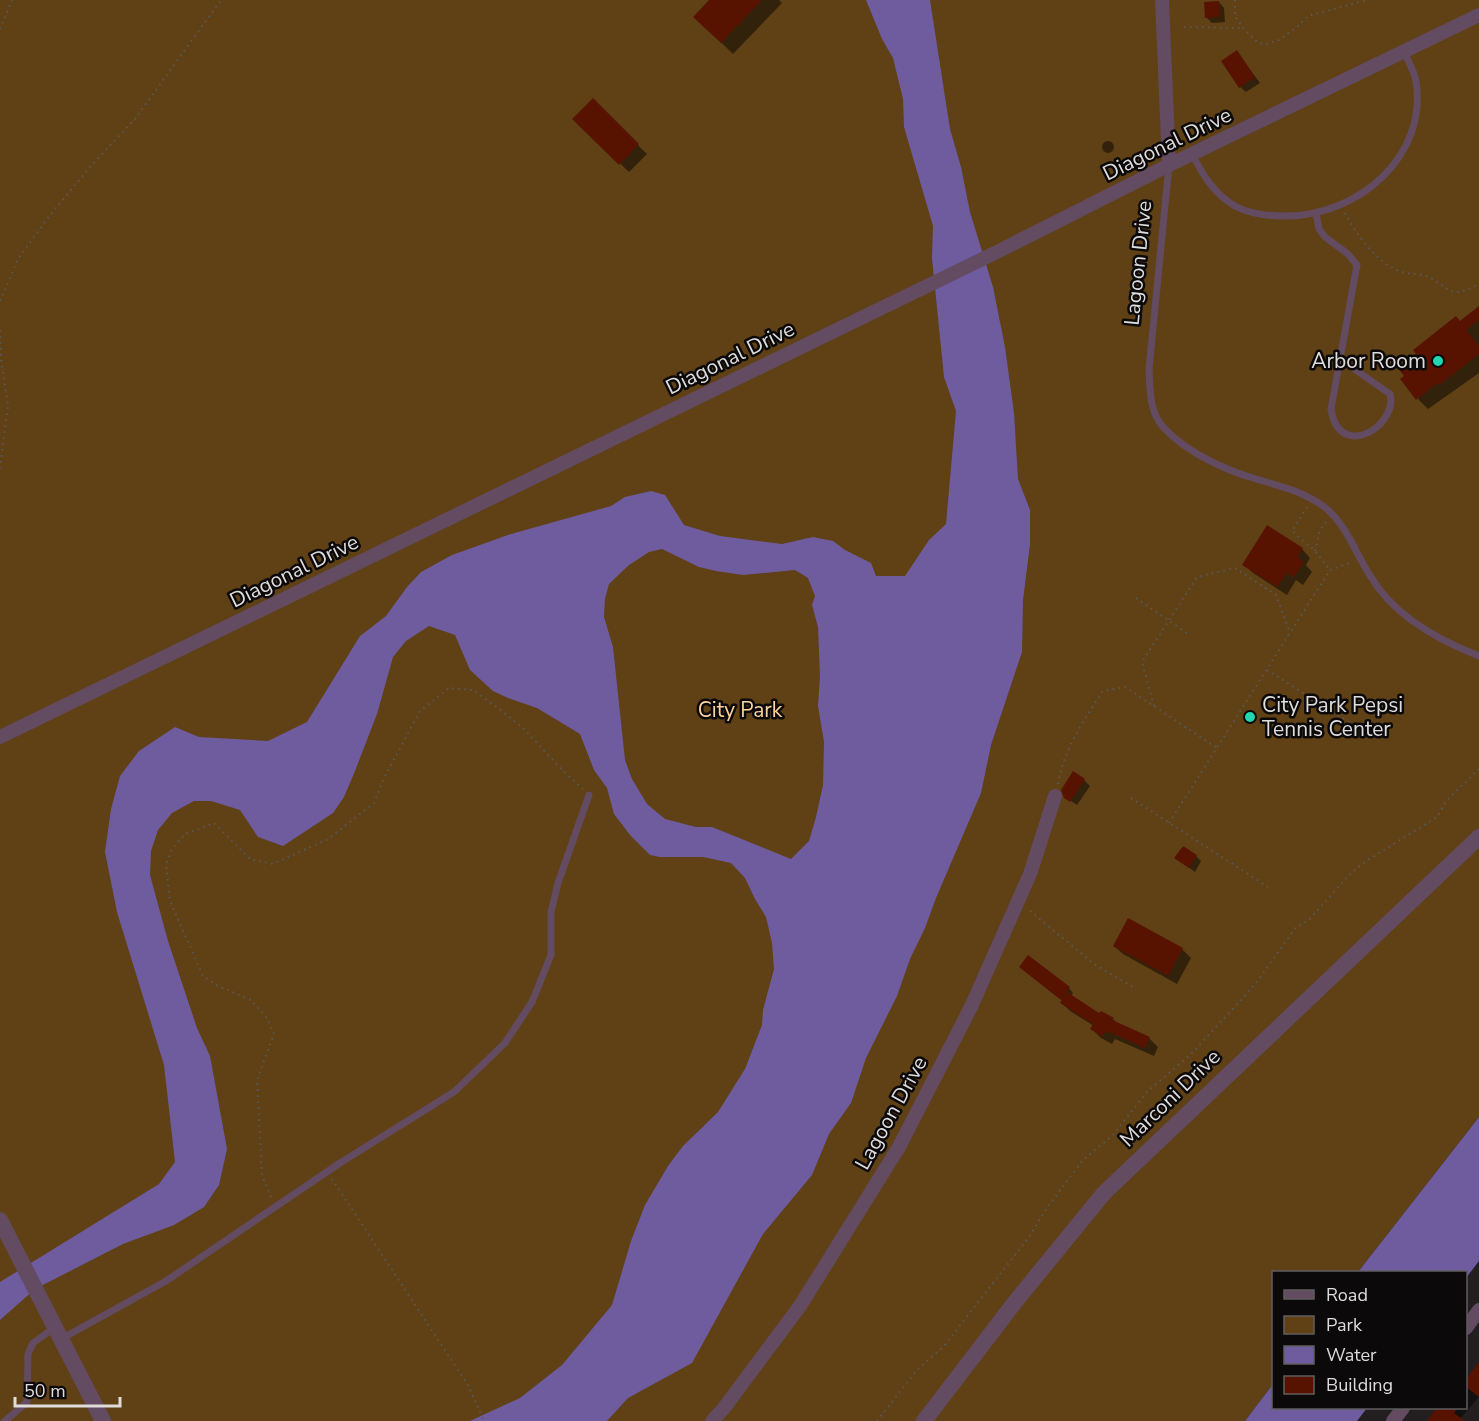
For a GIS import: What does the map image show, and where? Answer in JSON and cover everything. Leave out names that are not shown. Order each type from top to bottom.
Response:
[{"type":"street","name":"Lagoon Drive","points":[[1162,0],[1169,165]]},
{"type":"street","name":"Diagonal Drive","points":[[0,737],[1479,15]]},
{"type":"street","name":"Lagoon Drive","points":[[712,1421],[800,1306],[899,1147],[971,1007],[1030,874],[1056,796]]},
{"type":"street","name":"Marconi Drive","points":[[924,1421],[1015,1302],[1104,1193],[1479,837]]},
{"type":"street","points":[[0,1220],[103,1421]]},
{"type":"street","points":[[1467,1327],[1479,1310]]},
{"type":"street","points":[[1392,1421],[1401,1409]]},
{"type":"lane","points":[[1192,154],[1217,193],[1233,205],[1249,212],[1272,216],[1316,213],[1340,205],[1361,194],[1389,171],[1408,142],[1414,124],[1417,97],[1415,78],[1404,51]]},
{"type":"lane","name":"Lagoon Drive","points":[[1169,165],[1150,351],[1150,397],[1157,419],[1165,430],[1191,450],[1254,478],[1302,493],[1322,505],[1333,514],[1352,541],[1371,577],[1388,601],[1442,640],[1479,656]]},
{"type":"lane","points":[[1316,213],[1319,229],[1325,237],[1348,254],[1357,265],[1340,359],[1331,409],[1336,425],[1348,435],[1364,436],[1374,430],[1389,413],[1393,403],[1390,394],[1340,359]]},
{"type":"lane","points":[[5,1421],[27,1402],[28,1354],[33,1343],[57,1334],[165,1281],[328,1172],[454,1092],[505,1043],[532,1002],[551,955],[551,912],[558,883],[589,795]]},
{"type":"path","points":[[0,29],[12,0]]},
{"type":"path","points":[[0,301],[18,260],[71,190],[135,119],[221,0]]},
{"type":"path","points":[[1235,0],[1235,16],[1242,28],[1258,43],[1266,44],[1279,40],[1308,16],[1367,0]]},
{"type":"path","points":[[1184,27],[1242,28]]},
{"type":"path","points":[[1340,205],[1354,231],[1366,246],[1398,271],[1427,276],[1446,290],[1456,292],[1479,284]]},
{"type":"path","points":[[0,330],[1,358],[8,406],[0,468]]},
{"type":"path","points":[[1315,511],[1308,505],[1292,531],[1315,551],[1330,570]]},
{"type":"path","points":[[1315,551],[1320,530],[1326,522],[1320,515]]},
{"type":"path","points":[[1169,823],[1330,570],[1349,563]]},
{"type":"path","points":[[1154,706],[1142,662],[1197,578],[1235,568],[1276,595],[1290,633]]},
{"type":"path","points":[[1136,598],[1188,634]]},
{"type":"path","points":[[1267,669],[1369,735]]},
{"type":"path","points":[[1056,796],[1060,766],[1074,736],[1104,691],[1125,687],[1217,748]]},
{"type":"path","points":[[272,1209],[270,1194],[262,1175],[257,1080],[274,1034],[267,1018],[251,1000],[218,986],[203,976],[170,901],[166,865],[172,849],[185,834],[214,823],[250,859],[273,864],[328,839],[374,802],[384,778],[420,711],[449,688],[473,690],[498,708],[523,728],[589,795]]},
{"type":"path","points":[[877,1421],[917,1370],[944,1346],[1029,1237],[1046,1209],[1083,1160],[1112,1136],[1147,1092],[1191,1054],[1241,1000],[1296,927],[1314,914],[1348,876],[1363,863],[1437,817],[1446,801],[1479,770]]},
{"type":"path","points":[[1131,798],[1268,887]]},
{"type":"path","points":[[1017,902],[1094,964],[1133,987]]},
{"type":"path","points":[[328,1172],[468,1385],[484,1421]]},
{"type":"green space","name":"City Park","points":[[0,0],[1479,0],[1479,1117],[1359,1271],[1272,1271],[1272,1385],[1245,1421],[0,1421]]},
{"type":"water","points":[[866,0],[930,0],[950,129],[970,212],[993,287],[1005,347],[1014,413],[1018,479],[1030,510],[1030,544],[1023,600],[1022,652],[991,745],[981,793],[910,959],[897,996],[866,1058],[851,1103],[829,1134],[812,1175],[763,1234],[692,1363],[628,1398],[607,1421],[470,1421],[520,1398],[562,1365],[612,1305],[631,1241],[645,1205],[668,1166],[683,1146],[718,1112],[745,1069],[762,1025],[763,1010],[774,969],[772,943],[766,917],[745,878],[731,863],[703,857],[650,855],[630,835],[614,814],[607,788],[594,770],[580,734],[537,708],[493,691],[470,670],[455,635],[429,626],[406,641],[393,657],[377,714],[344,797],[333,813],[283,846],[258,837],[240,810],[211,801],[194,801],[172,813],[158,830],[151,851],[150,875],[168,941],[197,1028],[210,1056],[227,1149],[219,1185],[204,1207],[174,1225],[123,1244],[35,1289],[0,1320],[0,1282],[159,1184],[175,1162],[164,1065],[117,912],[105,852],[111,809],[120,776],[139,751],[175,727],[199,737],[268,741],[307,722],[360,636],[386,616],[421,572],[452,555],[511,534],[611,506],[625,497],[651,491],[665,495],[684,525],[720,536],[782,544],[813,537],[833,541],[871,563],[876,576],[905,576],[929,540],[946,524],[956,411],[944,377],[932,258],[933,226],[904,127],[903,99],[893,58],[882,39]],"holes":[[[662,549],[699,567],[743,575],[795,570],[808,578],[815,596],[812,605],[818,627],[820,676],[818,706],[824,742],[823,785],[809,841],[791,859],[712,827],[696,827],[665,819],[647,804],[632,779],[625,760],[613,647],[604,617],[609,584],[629,565],[649,552]]]},
{"type":"water","points":[[1479,1117],[1479,1261],[1467,1277],[1467,1271],[1359,1271]]},
{"type":"water","points":[[1272,1385],[1272,1409],[1366,1409],[1357,1421],[1245,1421]]},
{"type":"building","points":[[709,0],[762,0],[721,43],[693,17]]},
{"type":"building","points":[[1219,1],[1220,17],[1205,18],[1204,2]]},
{"type":"building","points":[[1237,50],[1255,77],[1239,88],[1221,61]]},
{"type":"building","points":[[593,98],[639,144],[619,165],[572,119]]},
{"type":"building","name":"Arbor Room","points":[[1479,306],[1479,320],[1466,330],[1479,346],[1479,354],[1416,400],[1400,379],[1404,376],[1398,368],[1416,354],[1413,350],[1456,316],[1460,321]]},
{"type":"building","points":[[1267,525],[1303,548],[1297,557],[1304,562],[1294,577],[1287,573],[1277,587],[1242,565]]},
{"type":"building","points":[[1073,771],[1085,779],[1070,802],[1064,798],[1061,790]]},
{"type":"building","points":[[1183,846],[1197,855],[1189,868],[1174,858]]},
{"type":"building","points":[[1128,918],[1183,948],[1168,976],[1113,946]]},
{"type":"building","points":[[1028,955],[1070,987],[1061,1000],[1019,967]]},
{"type":"building","points":[[1067,992],[1099,1013],[1101,1011],[1114,1018],[1112,1020],[1150,1037],[1145,1048],[1106,1031],[1103,1037],[1090,1029],[1093,1024],[1060,1003]]},
{"type":"building","points":[[1479,1362],[1479,1397],[1467,1388],[1467,1378]]},
{"type":"building","points":[[1436,1409],[1457,1409],[1454,1413],[1465,1421],[1427,1421]]},
{"type":"place","name":"Arbor Room","points":[[1438,361]]},
{"type":"place","name":"City Park Pepsi Tennis Center","points":[[1250,717]]}]
